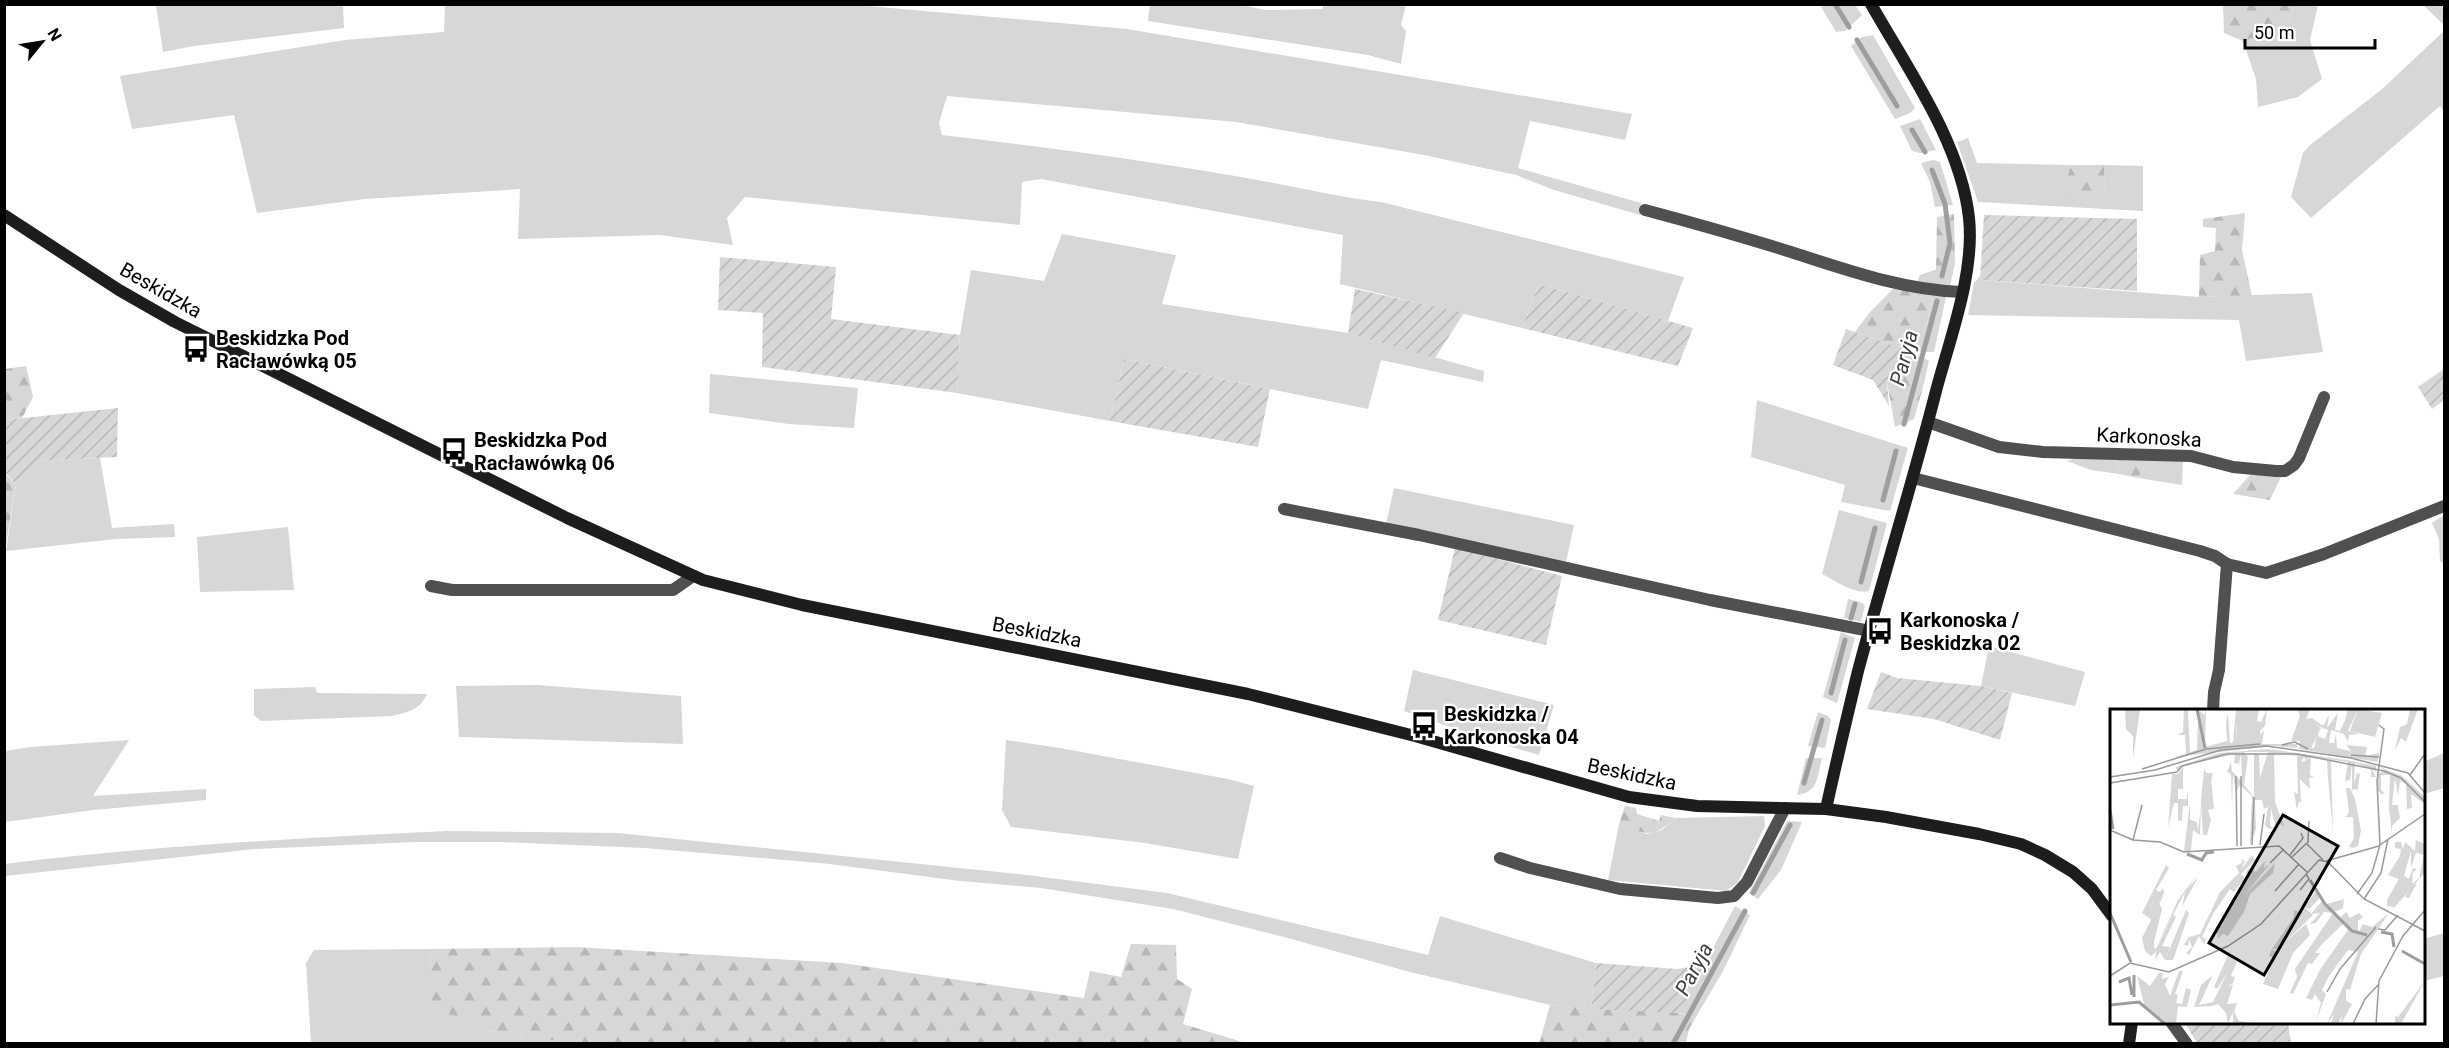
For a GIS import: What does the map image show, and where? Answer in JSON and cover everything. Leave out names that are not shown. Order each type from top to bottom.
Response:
[{"type":"street","points":[[1826,809],[1870,631],[1962,292],[1970,248],[1970,219],[1965,191],[1942,132],[1871,4]]},
{"type":"street","points":[[1645,210],[1708,226],[1864,275],[1927,290],[1962,292]]},
{"type":"street","name":"Beskidzka","points":[[4,215],[119,290],[175,322],[567,518],[693,576],[792,603],[1248,694],[1414,736],[1629,797],[1697,806],[1826,809],[1898,819],[2021,844],[2073,872],[2092,889],[2110,913]]},
{"type":"street","name":"Karkonoska","points":[[1928,422],[1983,443],[2008,449],[2043,453],[2191,456],[2233,467],[2285,471],[2299,458],[2324,397]]},
{"type":"street","points":[[1913,478],[2215,556],[2227,564],[2266,573],[2324,554],[2445,506]]},
{"type":"street","points":[[1284,509],[1419,535],[1710,600],[1870,631]]},
{"type":"street","points":[[2213,709],[2219,670],[2227,564]]},
{"type":"street","points":[[431,586],[452,590],[673,590],[693,576]]},
{"type":"street","points":[[1500,858],[1530,868],[1620,889],[1718,898],[1734,896],[1747,882],[1785,808]]},
{"type":"street","points":[[2129,1044],[2133,1024]]},
{"type":"street","points":[[2172,1024],[2187,1044]]},
{"type":"green space","points":[[445,4],[846,4],[1127,29],[1632,114],[1625,140],[1530,121],[1518,168],[1641,203],[1640,215],[1554,190],[1516,175],[1424,155],[1236,122],[947,96],[939,123],[942,135],[1146,162],[1381,202],[1684,277],[1668,321],[1539,284],[1522,328],[1340,284],[1343,235],[1041,179],[1022,182],[1020,225],[745,197],[727,218],[733,245],[660,235],[518,239],[520,189],[365,199],[257,213],[234,115],[132,129],[120,76],[345,40],[444,32]]},
{"type":"green space","points":[[1236,4],[1266,10],[1323,9],[1323,5],[1406,5],[1401,25],[1406,31],[1401,64],[1368,55],[1148,21],[1150,5]]},
{"type":"green space","points":[[2223,4],[2295,5],[2287,26],[2243,41],[2224,33]]},
{"type":"green space","points":[[156,5],[343,5],[344,28],[194,46],[163,52]]},
{"type":"green space","points":[[1820,5],[1855,5],[1862,15],[1845,31],[1836,32]]},
{"type":"green space","points":[[2295,5],[2318,5],[2310,40],[2322,79],[2298,97],[2258,107],[2256,79],[2243,41],[2287,26]]},
{"type":"green space","points":[[2423,5],[2444,5],[2444,25]]},
{"type":"green space","points":[[2444,31],[2444,112],[2440,106],[2311,218],[2291,197],[2303,153],[2310,145],[2381,90]]},
{"type":"green space","points":[[1873,35],[1915,108],[1910,113],[1895,119],[1851,46],[1862,37]]},
{"type":"green space","points":[[1920,119],[1936,150],[1920,153],[1912,151],[1900,126]]},
{"type":"green space","points":[[1968,138],[1977,163],[2071,165],[2063,189],[2106,196],[2104,165],[2143,166],[2143,211],[1978,202],[1957,142]]},
{"type":"green space","points":[[1933,160],[1940,162],[1953,205],[1935,207],[1930,182],[1921,163]]},
{"type":"green space","points":[[2071,165],[2104,165],[2106,196],[2073,201],[2063,189]]},
{"type":"green space","points":[[2245,213],[2242,250],[2252,296],[2199,297],[2200,255],[2215,251],[2216,228],[2203,227],[2203,219]]},
{"type":"green space","points":[[1954,214],[1955,263],[1936,270],[1937,217]]},
{"type":"green space","points":[[1984,215],[2137,219],[2137,291],[1980,280]]},
{"type":"green space","points":[[1062,234],[1176,255],[1162,304],[1348,333],[1484,371],[1483,382],[1381,360],[1368,409],[1124,359],[1110,421],[957,393],[960,335],[971,270],[1044,281]]},
{"type":"green space","points":[[720,257],[836,267],[831,319],[960,335],[957,393],[762,367],[763,313],[718,310]]},
{"type":"green space","points":[[1955,263],[1950,286],[1917,283],[1920,275]]},
{"type":"green space","points":[[1981,275],[1981,280],[2199,297],[2312,293],[2323,352],[2246,361],[2239,320],[1968,315],[1974,283]]},
{"type":"green space","points":[[1539,284],[1693,328],[1678,366],[1522,328]]},
{"type":"green space","points":[[1894,288],[1932,295],[1927,324],[1909,351],[1913,353],[1923,387],[1914,419],[1895,427],[1887,382],[1900,348],[1855,332],[1870,312]]},
{"type":"green space","points":[[1355,289],[1464,313],[1435,358],[1348,333]]},
{"type":"green space","points":[[1932,295],[1946,297],[1934,352],[1919,352],[1918,355],[1929,361],[1923,387],[1913,353],[1909,351],[1927,324]]},
{"type":"green space","points":[[1846,329],[1901,348],[1887,382],[1889,406],[1873,380],[1833,365]]},
{"type":"green space","points":[[1124,359],[1270,389],[1258,447],[1110,421]]},
{"type":"green space","points":[[26,366],[33,397],[22,418],[5,420],[5,369]]},
{"type":"green space","points":[[2444,369],[2444,403],[2443,401],[2432,409],[2418,387]]},
{"type":"green space","points":[[710,374],[858,388],[854,428],[789,424],[709,413]]},
{"type":"green space","points":[[1757,400],[1908,448],[1890,511],[1841,502],[1845,485],[1751,457]]},
{"type":"green space","points":[[118,408],[117,457],[36,461],[16,485],[5,472],[5,420]]},
{"type":"green space","points":[[2078,457],[2117,459],[2119,474],[2091,470],[2067,461]]},
{"type":"green space","points":[[100,458],[112,528],[174,524],[175,537],[116,539],[6,551],[16,485],[35,461]]},
{"type":"green space","points":[[2117,459],[2150,459],[2138,478],[2119,474]]},
{"type":"green space","points":[[2150,459],[2183,461],[2182,485],[2138,478]]},
{"type":"green space","points":[[4,472],[16,485],[5,551],[4,551]]},
{"type":"green space","points":[[2251,474],[2281,477],[2270,500],[2233,494]]},
{"type":"green space","points":[[1394,488],[1574,525],[1566,562],[1386,524]]},
{"type":"green space","points":[[1839,510],[1887,523],[1869,591],[1851,589],[1822,574]]},
{"type":"green space","points":[[2444,515],[2444,564],[2440,561],[2439,539],[2432,523]]},
{"type":"green space","points":[[288,527],[294,590],[200,592],[197,537]]},
{"type":"green space","points":[[1455,548],[1562,576],[1546,645],[1438,620]]},
{"type":"green space","points":[[1848,599],[1865,605],[1861,622],[1844,618]]},
{"type":"green space","points":[[1841,632],[1855,638],[1837,703],[1823,697]]},
{"type":"green space","points":[[1989,646],[2085,672],[2075,706],[1981,686]]},
{"type":"green space","points":[[1413,670],[1554,705],[1539,755],[1404,711]]},
{"type":"green space","points":[[1881,672],[1897,678],[1981,686],[2012,693],[2000,740],[1934,719],[1867,709]]},
{"type":"green space","points":[[537,685],[681,696],[683,744],[459,737],[456,686]]},
{"type":"green space","points":[[315,687],[317,693],[427,694],[417,707],[392,716],[261,721],[254,715],[254,689]]},
{"type":"green space","points":[[1818,712],[1828,716],[1831,720],[1825,748],[1808,746]]},
{"type":"green space","points":[[129,740],[93,796],[206,789],[206,800],[93,810],[5,822],[5,751]]},
{"type":"green space","points":[[1006,740],[1228,779],[1254,786],[1238,859],[1145,843],[1011,827],[1002,810]]},
{"type":"green space","points":[[2444,753],[2444,788],[2425,794],[2425,762]]},
{"type":"green space","points":[[1806,758],[1822,758],[1818,777],[1809,791],[1797,795]]},
{"type":"green space","points":[[1625,806],[1636,808],[1637,814],[1659,821],[1661,815],[1676,818],[1655,832],[1637,831],[1619,824]]},
{"type":"green space","points":[[1764,816],[1765,826],[1738,882],[1726,891],[1608,880],[1619,824],[1647,834],[1662,830],[1676,818]]},
{"type":"green space","points":[[1787,821],[1802,822],[1781,870],[1758,899],[1749,893]]},
{"type":"green space","points":[[448,831],[618,833],[1019,874],[1167,893],[1428,955],[1440,916],[1596,963],[1591,1009],[1550,1005],[1410,972],[1173,909],[1041,888],[960,881],[830,864],[645,848],[501,842],[415,842],[255,849],[5,876],[4,864],[115,852],[226,843]]},
{"type":"green space","points":[[1735,906],[1750,915],[1723,971],[1696,1017],[1679,1013]]},
{"type":"green space","points":[[2444,933],[2444,976],[2425,981],[2425,939]]},
{"type":"green space","points":[[1131,944],[1176,945],[1177,979],[1192,989],[1183,1024],[1246,1043],[580,1044],[490,1031],[432,1007],[430,949],[575,947],[842,963],[1084,998],[1090,971],[1121,977]]},
{"type":"green space","points":[[430,949],[433,1007],[490,1031],[580,1043],[311,1043],[306,963],[314,950]]},
{"type":"green space","points":[[1596,963],[1677,969],[1705,965],[1679,1013],[1591,1009]]},
{"type":"green space","points":[[1550,1005],[1642,1009],[1696,1017],[1689,1029],[1686,1043],[1539,1044]]},
{"type":"green space","points":[[2186,1024],[2288,1024],[2291,1043],[2197,1043]]},
{"type":"waterway","name":"Paryja","points":[[1835,4],[1849,27]]},
{"type":"waterway","name":"Paryja","points":[[1857,40],[1897,106]]},
{"type":"waterway","name":"Paryja","points":[[1912,130],[1925,152]]},
{"type":"waterway","name":"Paryja","points":[[1932,170],[1945,204],[1950,243],[1942,276]]},
{"type":"waterway","name":"Paryja","points":[[1904,424],[1937,301]]},
{"type":"waterway","name":"Paryja","points":[[1883,500],[1896,451]]},
{"type":"waterway","name":"Paryja","points":[[1861,582],[1875,528]]},
{"type":"waterway","name":"Paryja","points":[[1851,618],[1855,604]]},
{"type":"waterway","name":"Paryja","points":[[1831,693],[1845,640]]},
{"type":"waterway","name":"Paryja","points":[[1804,783],[1822,720]]},
{"type":"waterway","name":"Paryja","points":[[1753,893],[1790,825]]},
{"type":"waterway","name":"Paryja","points":[[1673,1044],[1745,911]]},
{"type":"place","name":"Beskidzka Pod Racławówką 05","points":[[196,349]]},
{"type":"place","name":"Beskidzka Pod Racławówką 06","points":[[454,451]]},
{"type":"place","name":"Karkonoska / Beskidzka 02","points":[[1880,631]]},
{"type":"place","name":"Beskidzka / Karkonoska 04","points":[[1424,725]]}]
